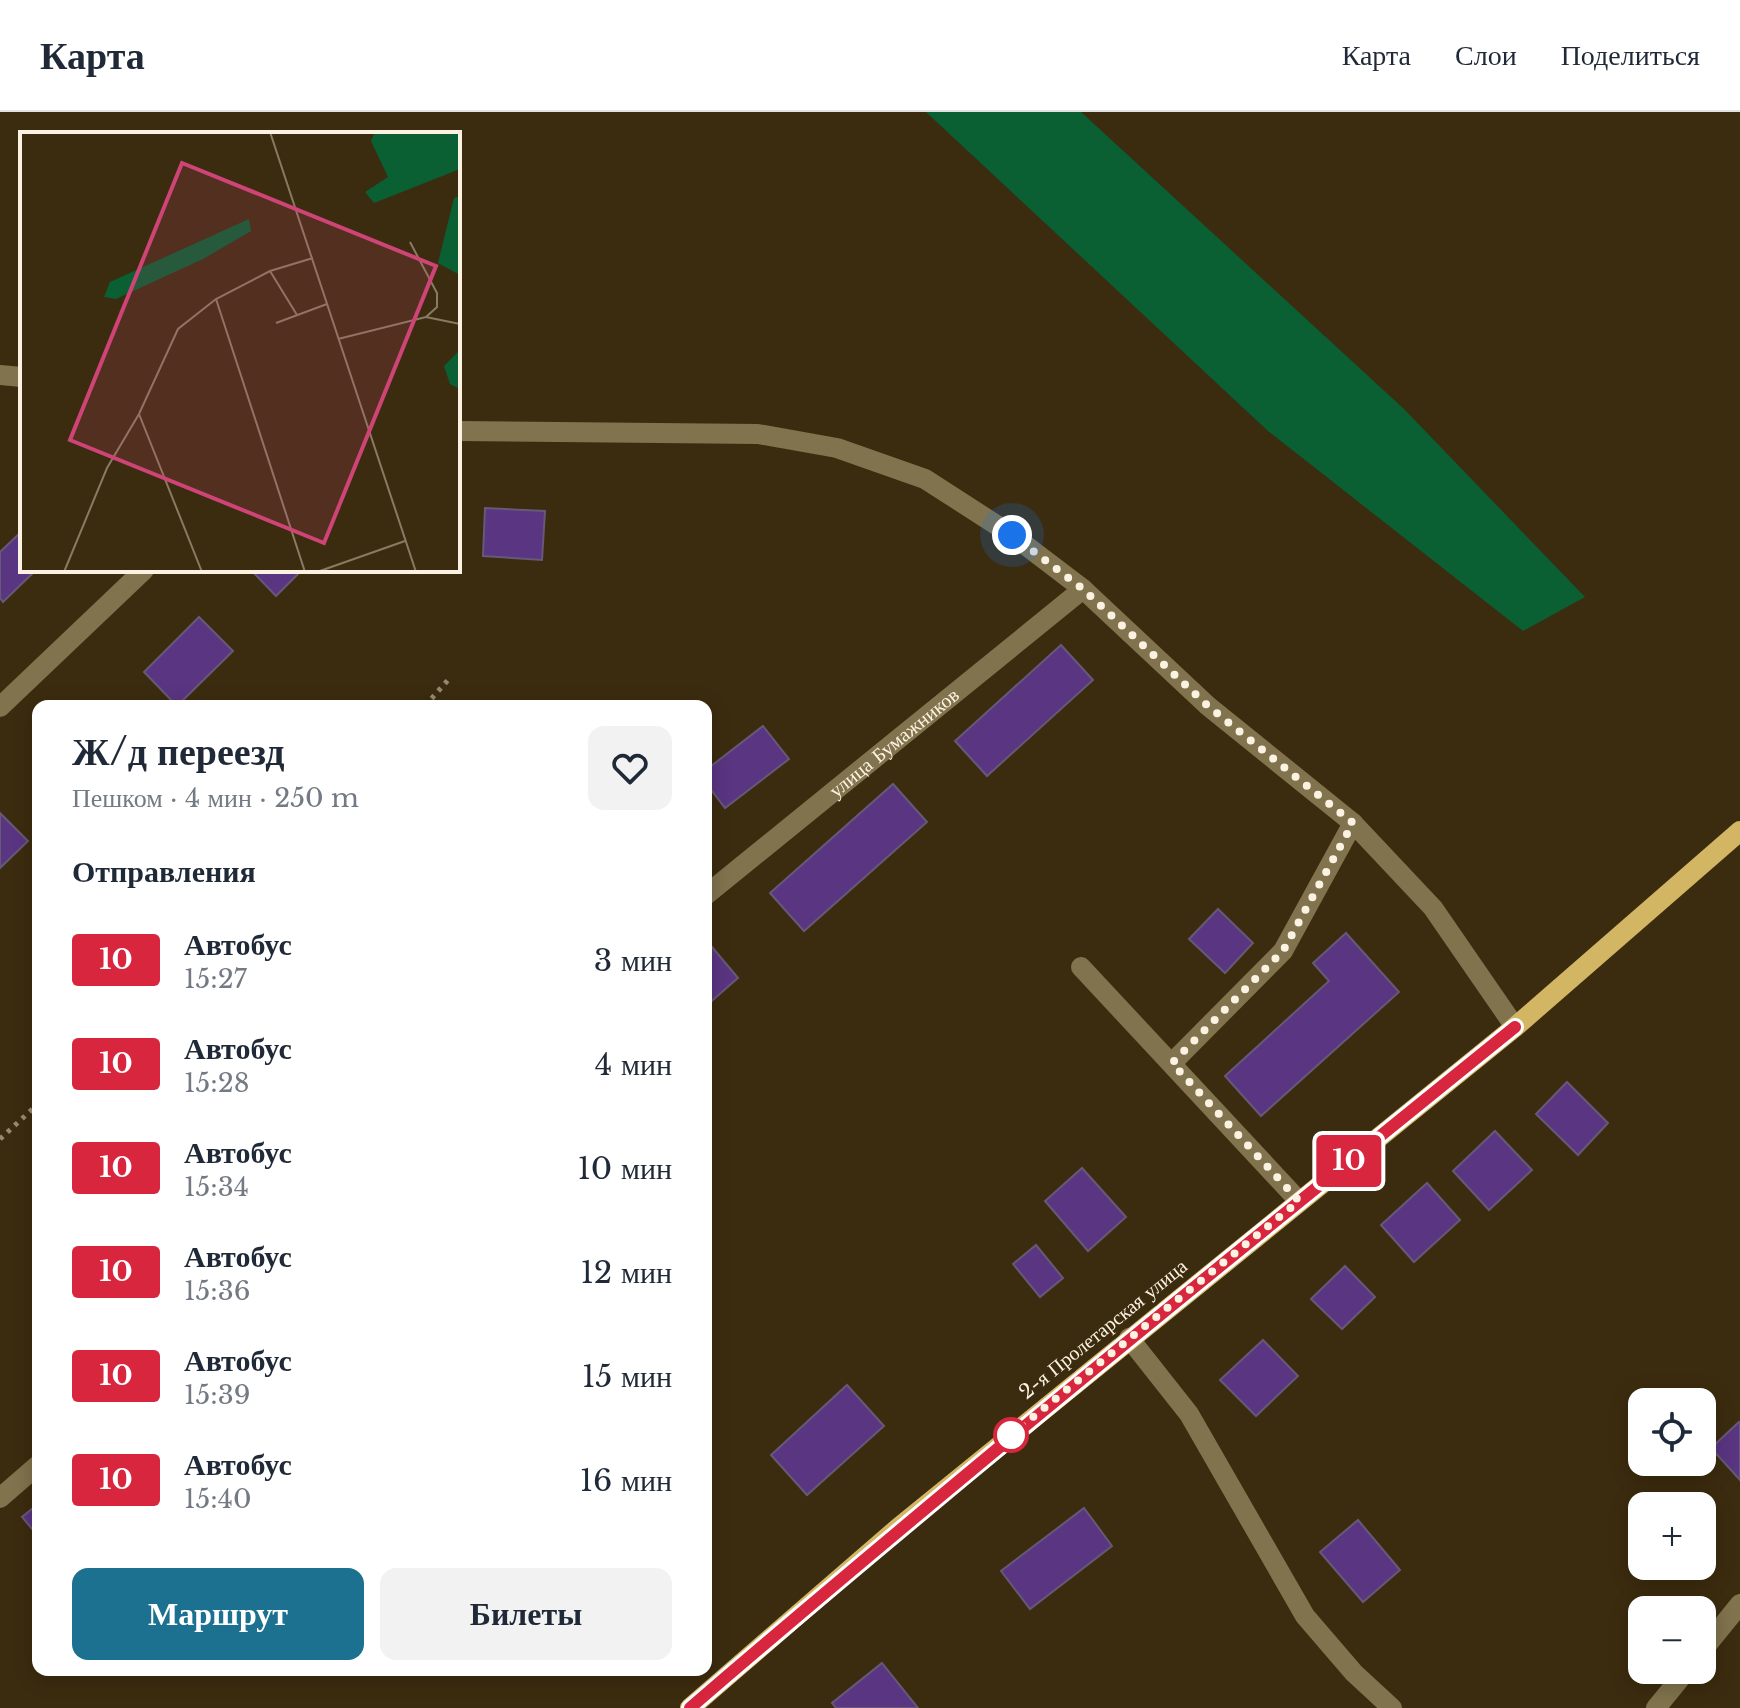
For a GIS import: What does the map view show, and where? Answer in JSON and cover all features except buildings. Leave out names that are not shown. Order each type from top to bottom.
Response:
[{"type":"main road","name":"2-я Пролетарская улица","points":[[690,1708],[898,1528],[1515,1027],[1740,831]]},
{"type":"street","points":[[0,375],[20,377]]},
{"type":"street","points":[[460,431],[758,434],[837,448],[925,479],[1012,535],[1083,589],[1208,706],[1353,823],[1433,908],[1515,1027]]},
{"type":"street","points":[[0,707],[142,572]]},
{"type":"street","name":"улица Бумажников","points":[[712,890],[1083,589]]},
{"type":"street","points":[[1172,1063],[1283,951],[1353,823]]},
{"type":"street","points":[[1081,967],[1299,1201]]},
{"type":"street","points":[[1129,1338],[1197,1427],[1305,1616],[1354,1673],[1392,1708]]},
{"type":"street","points":[[0,1498],[32,1470]]},
{"type":"street","points":[[1716,1634],[1740,1604]]},
{"type":"street","points":[[1656,1708],[1676,1684]]},
{"type":"path","points":[[430,700],[448,680]]},
{"type":"path","points":[[0,1139],[32,1110]]},
{"type":"green space","points":[[926,112],[1081,112],[1404,409],[1585,597],[1523,631],[1268,431]]},
{"type":"bus line","name":"10","points":[[690,1708],[898,1528],[1515,1027]]},
{"type":"route","points":[[1011,1435],[1299,1201],[1172,1063],[1283,951],[1353,823],[1208,706],[1083,589],[1012,535]]}]
